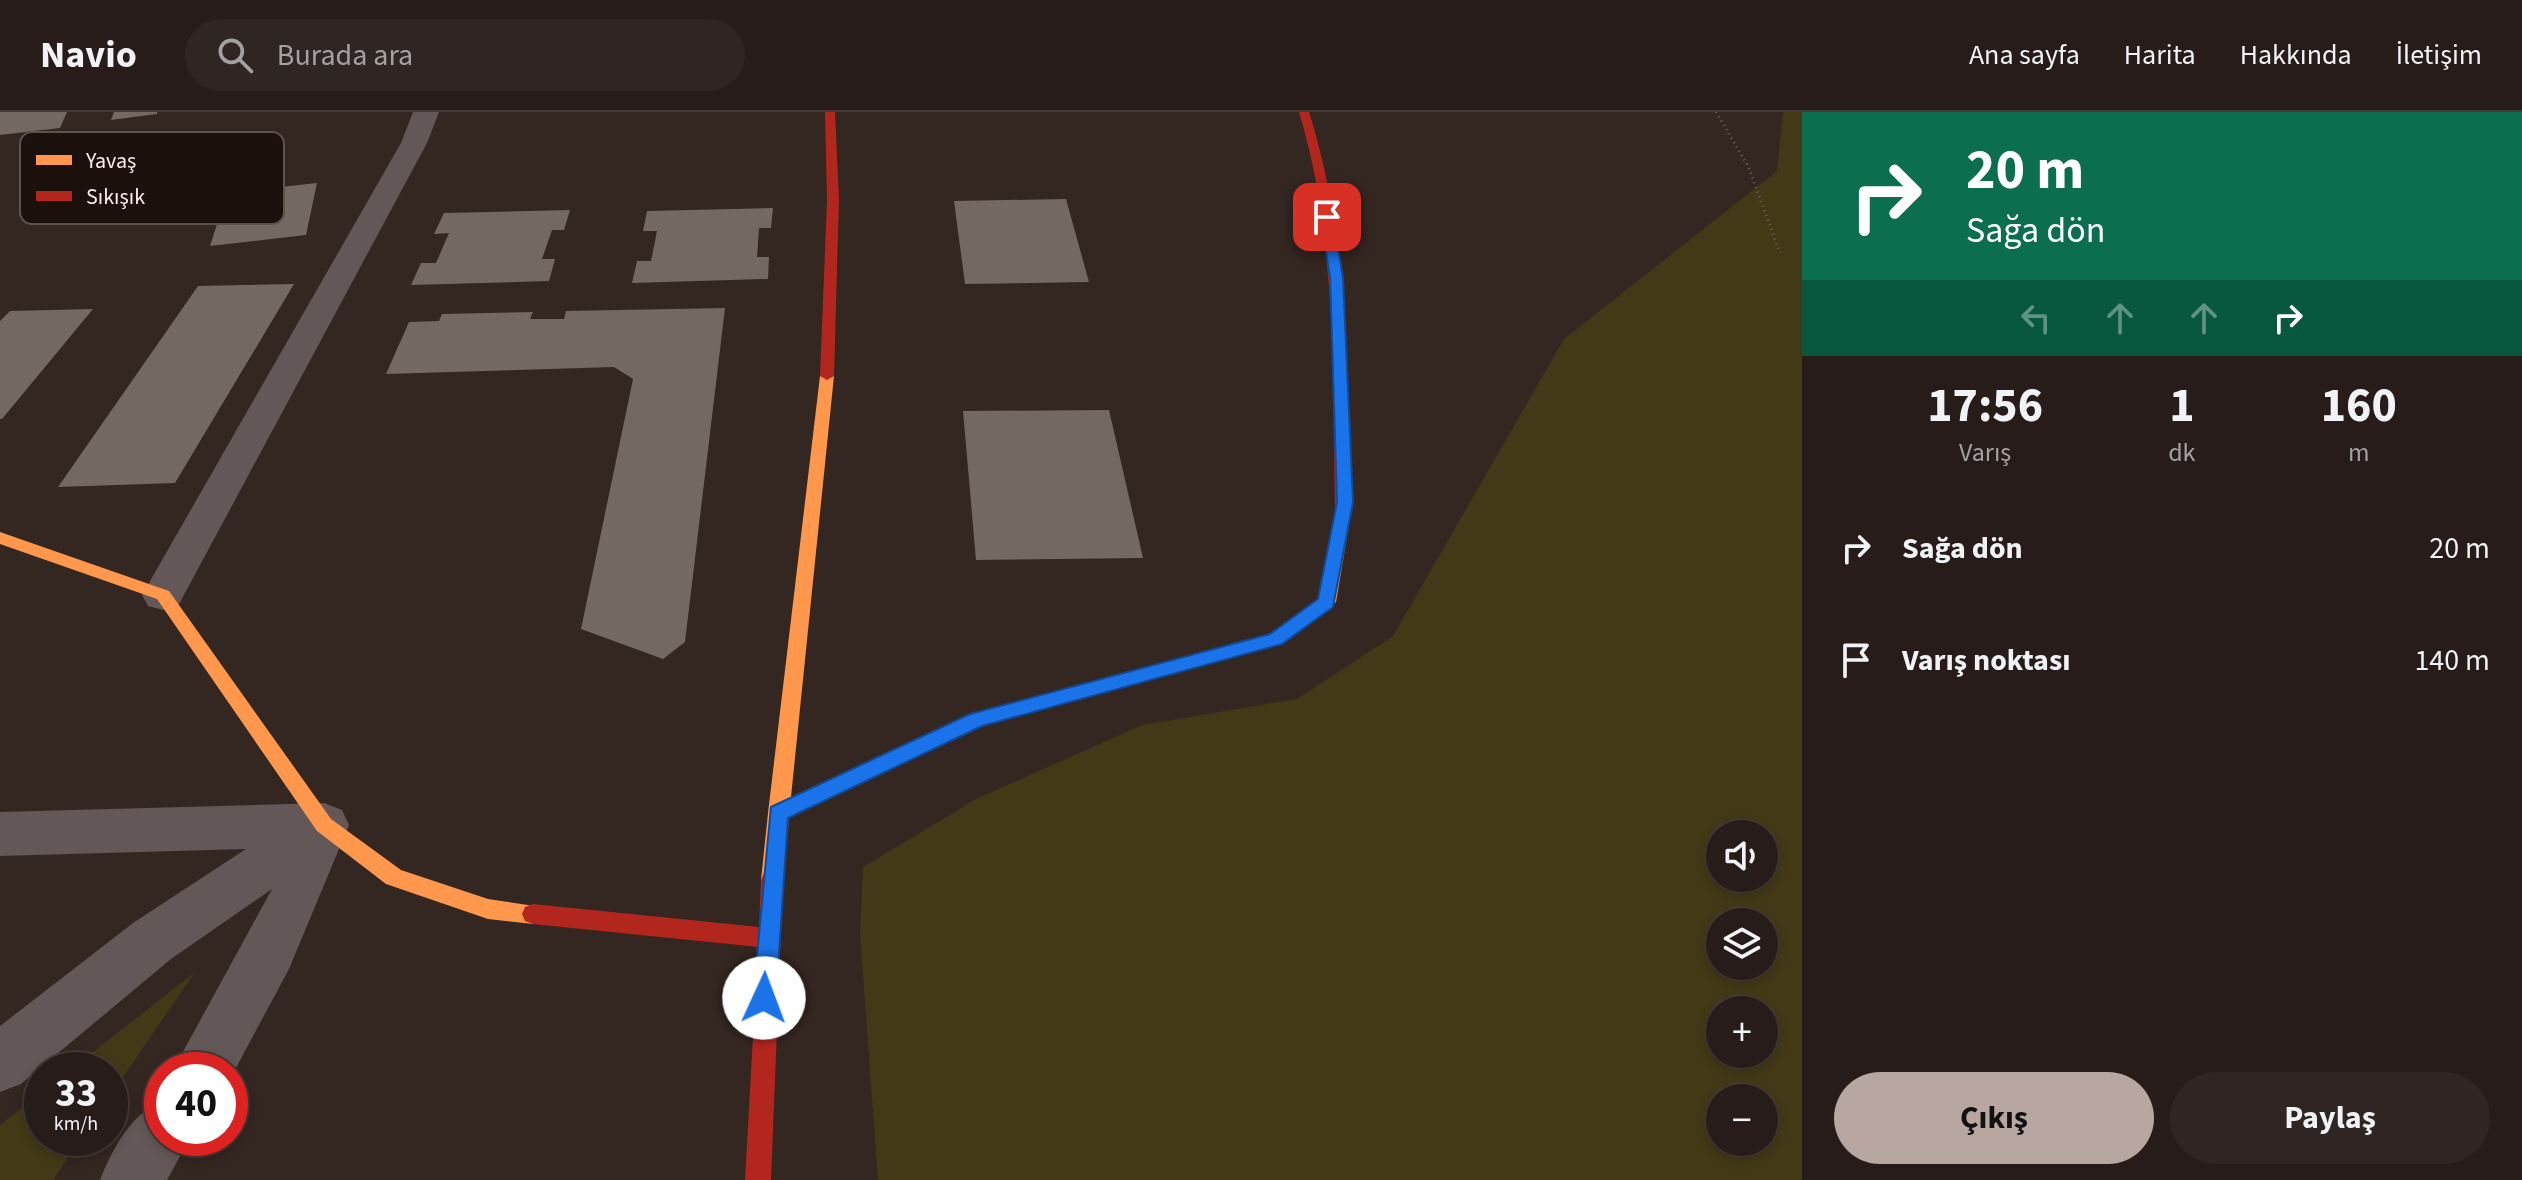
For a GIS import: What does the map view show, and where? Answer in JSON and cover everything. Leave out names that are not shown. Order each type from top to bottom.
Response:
[{"type":"street","points":[[163,595],[414,143],[426,112]]},
{"type":"street","points":[[758,1180],[766,938],[778,813],[816,512],[836,210],[830,112]]},
{"type":"street","points":[[778,813],[977,720],[1276,639],[1327,602],[1345,502],[1336,278],[1318,157],[1304,112]]},
{"type":"street","points":[[0,538],[89,572],[163,595],[324,825],[394,877],[488,909],[766,938]]},
{"type":"street","points":[[0,834],[324,825]]},
{"type":"street","points":[[0,1063],[152,941],[324,825]]},
{"type":"street","points":[[213,1052],[244,1001],[302,884],[324,825]]},
{"type":"street","points":[[131,1180],[146,1156]]},
{"type":"path","points":[[1716,112],[1748,166],[1780,253]]},
{"type":"shaded area","points":[[1783,112],[1802,112],[1802,1180],[878,1180],[860,934],[863,867],[976,799],[1142,725],[1297,699],[1393,636],[1564,339],[1777,171]]},
{"type":"shaded area","points":[[195,972],[128,1070],[128,1052],[93,1052]]},
{"type":"shaded area","points":[[24,1106],[24,1156],[69,1156],[53,1180],[0,1180],[0,1125]]},
{"type":"building","points":[[0,112],[67,112],[60,128],[0,135]]},
{"type":"building","points":[[114,112],[157,112],[157,114],[111,120]]},
{"type":"building","points":[[317,183],[306,235],[210,246],[217,224],[284,224],[284,187]]},
{"type":"building","points":[[1066,199],[1089,282],[965,284],[954,201]]},
{"type":"building","points":[[773,208],[771,228],[759,228],[757,257],[769,257],[768,279],[632,283],[637,261],[651,261],[657,231],[643,231],[647,211]]},
{"type":"building","points":[[570,210],[564,230],[552,230],[542,259],[555,259],[549,281],[411,285],[421,263],[436,263],[449,233],[434,234],[444,213]]},
{"type":"building","points":[[294,284],[175,483],[58,487],[198,286]]},
{"type":"building","points":[[725,308],[685,642],[663,659],[581,629],[633,379],[614,367],[386,374],[409,322],[439,321],[442,314],[533,312],[530,319],[564,319],[566,311]]},
{"type":"building","points":[[93,309],[0,419],[0,321],[10,311]]},
{"type":"building","points":[[1109,410],[1143,558],[976,560],[963,411]]},
{"type":"traffic: slow","points":[[772,880],[827,376]]},
{"type":"traffic: slow","points":[[778,813],[977,720],[1276,639],[1327,602],[1343,513]]},
{"type":"traffic: slow","points":[[0,538],[163,595],[324,825],[394,877],[488,909],[533,914]]},
{"type":"traffic: jam","points":[[827,376],[833,200],[830,112]]},
{"type":"traffic: jam","points":[[1304,112],[1318,157],[1336,278],[1343,513]]},
{"type":"traffic: jam","points":[[758,1180],[772,880]]},
{"type":"traffic: jam","points":[[533,914],[766,938]]},
{"type":"route","points":[[764,998],[766,938],[778,813],[977,720],[1276,639],[1327,602],[1345,502],[1336,278],[1327,217]]}]
